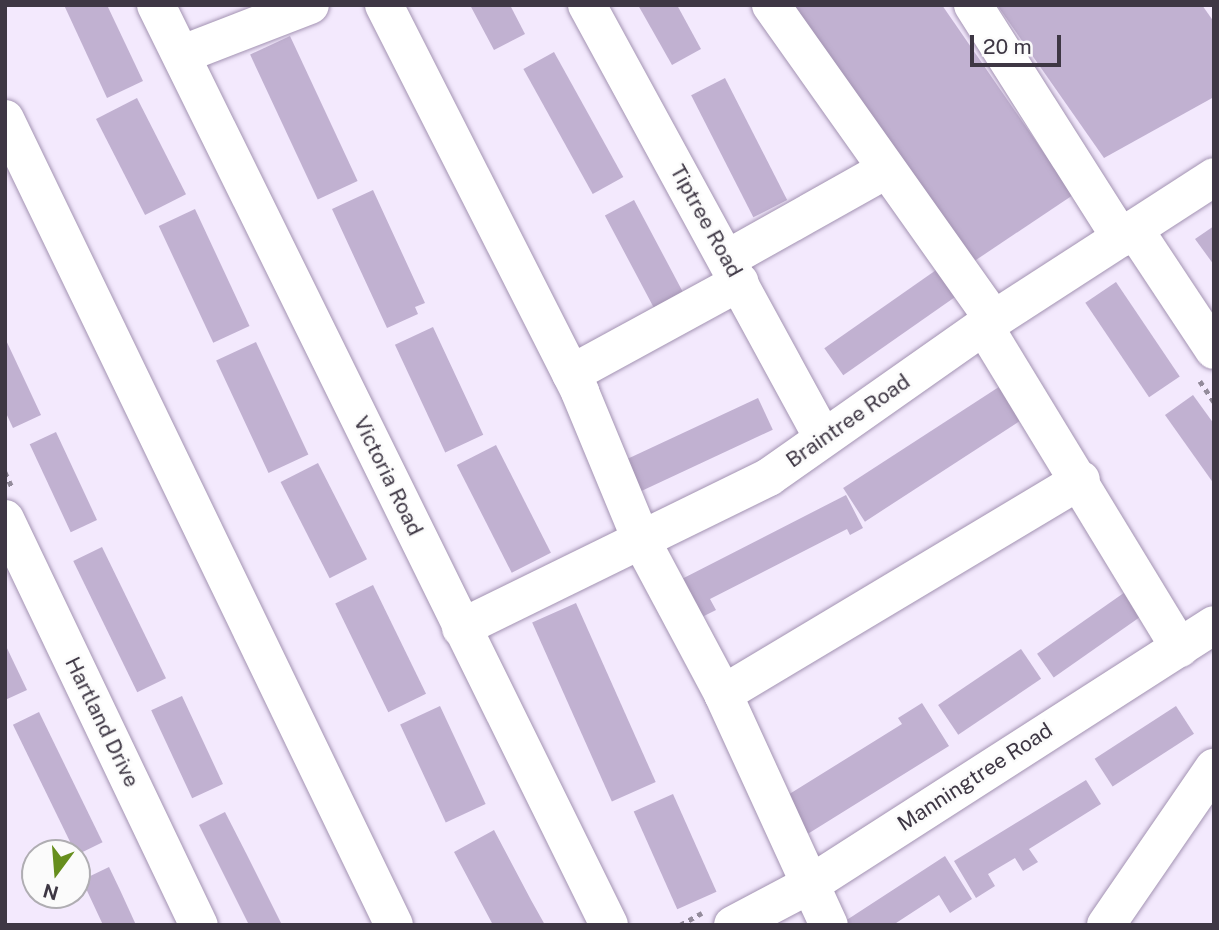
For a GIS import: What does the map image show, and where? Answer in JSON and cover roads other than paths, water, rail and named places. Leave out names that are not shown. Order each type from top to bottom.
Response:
[{"type":"street","points":[[168,22],[310,5]]},
{"type":"street","points":[[384,5],[571,374],[642,542],[723,694],[829,925]]},
{"type":"street","name":"Tiptree Road","points":[[587,5],[823,437]]},
{"type":"street","points":[[771,5],[989,323],[1180,648]]},
{"type":"street","points":[[973,5],[1127,233],[1214,350]]},
{"type":"street","name":"Victoria Road","points":[[168,22],[461,628],[609,925]]},
{"type":"street","points":[[5,119],[394,925]]},
{"type":"street","points":[[571,374],[884,171]]},
{"type":"street","name":"Braintree Road","points":[[461,628],[642,542],[769,477],[989,323],[1214,177]]},
{"type":"street","points":[[723,694],[1081,480]]},
{"type":"street","name":"Hartland Drive","points":[[5,519],[199,925]]},
{"type":"street","name":"Manningtree Road","points":[[733,925],[809,885],[1214,625]]},
{"type":"street","points":[[1106,925],[1214,768]]}]
